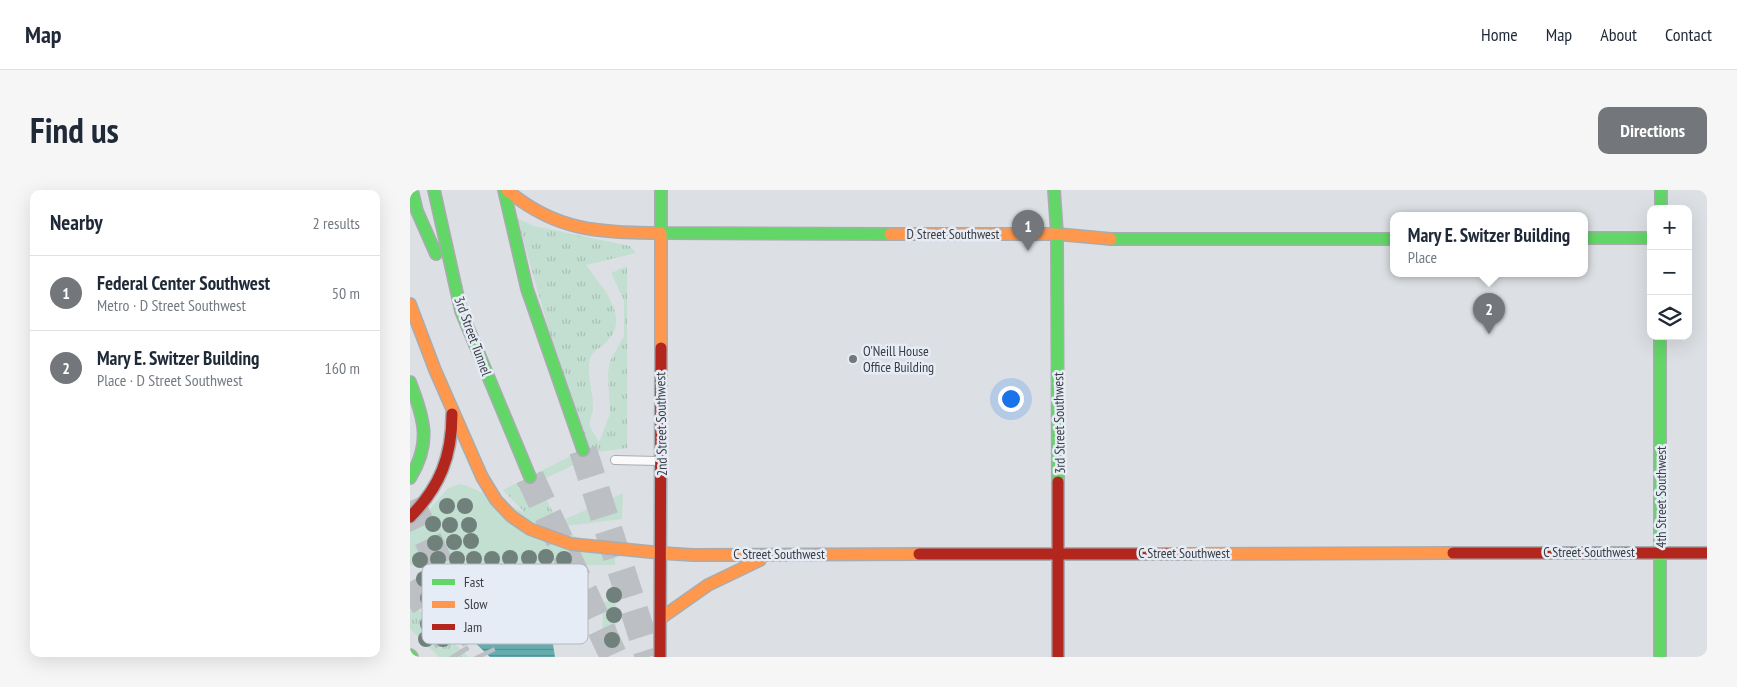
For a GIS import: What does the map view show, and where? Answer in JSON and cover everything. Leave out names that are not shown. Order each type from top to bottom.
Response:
[{"type":"main road","points":[[412,190],[417,211],[461,311]]},
{"type":"main road","name":"3rd Street Tunnel","points":[[434,190],[461,311],[530,477]]},
{"type":"main road","points":[[506,190],[513,240],[583,450]]},
{"type":"main road","name":"D Street Southwest","points":[[506,190],[524,205],[552,221],[590,230],[661,233],[1056,234],[1095,239],[1390,239]]},
{"type":"main road","name":"2nd Street Southwest","points":[[660,657],[662,461],[660,364],[661,190]]},
{"type":"main road","name":"3rd Street Southwest","points":[[1054,190],[1056,234],[1058,657]]},
{"type":"main road","points":[[1660,205],[1661,190]]},
{"type":"main road","points":[[1588,238],[1647,238]]},
{"type":"main road","name":"C Street Southwest","points":[[410,304],[428,358],[497,501],[522,522],[552,538],[589,548],[693,555],[1707,553]]},
{"type":"main road","name":"4th Street Southwest","points":[[1660,340],[1660,657]]},
{"type":"main road","points":[[410,382],[423,416],[426,440],[420,461],[410,478]]},
{"type":"main road","points":[[410,517],[429,498],[444,475],[452,446],[452,410]]},
{"type":"main road","points":[[661,618],[693,593],[727,573],[775,554]]},
{"type":"lane","points":[[615,460],[662,461]]},
{"type":"green space","points":[[517,218],[534,226],[630,246],[636,253],[586,265],[611,301],[616,321],[614,331],[606,343],[593,353],[589,365],[593,410],[589,425],[599,442],[610,414],[608,373],[610,361],[624,336],[624,300],[611,273],[627,266],[627,448],[597,452],[595,455],[531,485],[533,493],[542,491],[556,518],[545,524],[529,517],[503,490],[583,450]]},
{"type":"green space","points":[[460,484],[468,486],[615,555],[615,565],[410,565],[410,531],[448,488]]},
{"type":"green space","points":[[623,493],[622,519],[558,527],[555,524]]},
{"type":"green space","points":[[616,585],[616,640],[602,657],[603,602],[608,601],[608,594]]},
{"type":"green space","points":[[410,602],[422,613],[422,641],[410,629]]},
{"type":"green space","points":[[426,644],[455,644],[469,657],[439,657]]},
{"type":"water","points":[[476,644],[553,644],[555,657],[490,657]]},
{"type":"tunnel","points":[[583,450],[649,657]]},
{"type":"tunnel","points":[[530,477],[571,564]]},
{"type":"tunnel","points":[[410,501],[439,564]]},
{"type":"tunnel","points":[[410,582],[422,601]]},
{"type":"tunnel","points":[[588,601],[614,657]]},
{"type":"tunnel","points":[[450,644],[458,657]]},
{"type":"tunnel","points":[[477,644],[483,657]]},
{"type":"traffic: fast","points":[[412,190],[417,211],[436,254]]},
{"type":"traffic: fast","points":[[434,190],[461,311],[530,477]]},
{"type":"traffic: fast","points":[[504,190],[527,289],[583,450]]},
{"type":"traffic: fast","points":[[661,190],[661,233],[890,234]]},
{"type":"traffic: fast","points":[[1054,190],[1057,234],[1058,482]]},
{"type":"traffic: fast","points":[[1661,190],[1661,205]]},
{"type":"traffic: fast","points":[[1588,238],[1647,238]]},
{"type":"traffic: fast","points":[[1111,239],[1390,239]]},
{"type":"traffic: fast","points":[[1660,340],[1660,657]]},
{"type":"traffic: fast","points":[[410,382],[419,407],[424,430],[421,453],[410,478]]},
{"type":"traffic: slow","points":[[507,190],[525,204],[561,222],[598,230],[661,233]]},
{"type":"traffic: slow","points":[[661,233],[661,348]]},
{"type":"traffic: slow","points":[[890,234],[1057,234],[1111,239]]},
{"type":"traffic: slow","points":[[410,304],[435,370],[482,477],[496,500],[511,516],[530,529],[571,544],[661,553]]},
{"type":"traffic: slow","points":[[661,553],[693,555],[919,554]]},
{"type":"traffic: slow","points":[[1168,554],[1453,553]]},
{"type":"traffic: slow","points":[[661,618],[708,585],[760,560]]},
{"type":"traffic: jam","points":[[660,657],[661,348]]},
{"type":"traffic: jam","points":[[410,517],[429,494],[442,470],[450,444],[452,414]]},
{"type":"traffic: jam","points":[[1058,482],[1058,554],[1168,554]]},
{"type":"traffic: jam","points":[[1453,553],[1707,553]]},
{"type":"traffic: jam","points":[[919,554],[1058,554],[1058,657]]},
{"type":"place","name":"Federal Center Southwest","points":[[1028,251]]},
{"type":"place","name":"Mary E. Switzer Building","points":[[1489,334]]},
{"type":"place","name":"O'Neill House Office Building","points":[[853,359]]}]
